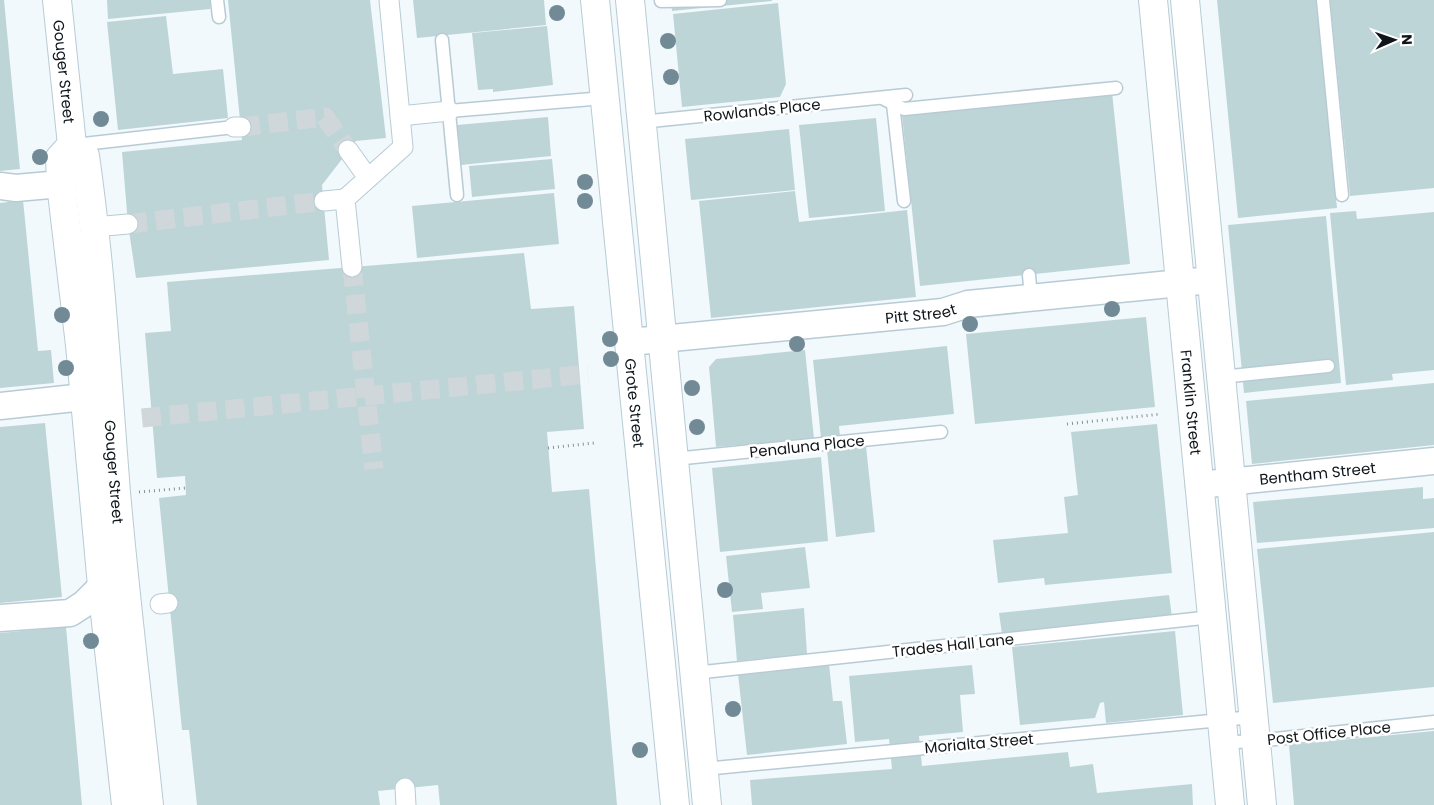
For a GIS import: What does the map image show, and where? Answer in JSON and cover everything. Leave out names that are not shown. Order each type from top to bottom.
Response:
[{"type":"street","name":"Gouger Street","points":[[57,0],[72,145],[85,156],[94,227],[116,495],[149,805]]},
{"type":"street","points":[[324,201],[345,199],[403,147],[389,0]]},
{"type":"street","name":"Grote Street","points":[[595,0],[675,805]]},
{"type":"street","points":[[630,0],[707,805]]},
{"type":"street","name":"Franklin Street","points":[[1153,0],[1230,805]]},
{"type":"street","points":[[1185,0],[1262,805]]},
{"type":"street","points":[[400,116],[450,111]]},
{"type":"street","name":"Gouger Street","points":[[72,145],[60,158],[61,184],[126,805]]},
{"type":"street","points":[[348,150],[368,178]]},
{"type":"street","points":[[0,186],[16,188],[61,184]]},
{"type":"street","points":[[345,199],[352,267]]},
{"type":"street","points":[[94,227],[128,224]]},
{"type":"street","name":"Pitt Street","points":[[630,342],[943,312],[1030,286],[1180,284],[1211,280]]},
{"type":"street","points":[[0,406],[84,398]]},
{"type":"street","name":"Bentham Street","points":[[1200,485],[1434,461]]},
{"type":"street","points":[[0,618],[70,613],[84,604],[102,586]]},
{"type":"lane","points":[[217,0],[219,17]]},
{"type":"lane","points":[[661,1],[720,0]]},
{"type":"lane","points":[[1323,0],[1342,195]]},
{"type":"lane","points":[[442,40],[457,195]]},
{"type":"lane","points":[[888,101],[904,109],[1116,88]]},
{"type":"lane","points":[[888,101],[906,95]]},
{"type":"lane","points":[[450,111],[604,98]]},
{"type":"lane","points":[[888,101],[904,201]]},
{"type":"lane","name":"Rowlands Place","points":[[641,122],[888,101]]},
{"type":"lane","points":[[72,145],[237,127]]},
{"type":"lane","points":[[1221,377],[1328,366]]},
{"type":"lane","name":"Penaluna Place","points":[[674,459],[940,432]]},
{"type":"lane","name":"Trades Hall Lane","points":[[694,672],[1212,617]]},
{"type":"lane","name":"Post Office Place","points":[[1223,732],[1254,728],[1434,722]]},
{"type":"lane","name":"Morialta Street","points":[[704,768],[1223,732],[1254,728]]},
{"type":"path","points":[[1067,424],[1161,414]]},
{"type":"path","points":[[548,448],[594,444]]},
{"type":"path","points":[[116,495],[186,488]]},
{"type":"building","points":[[0,0],[4,0],[20,169],[0,171]]},
{"type":"building","points":[[107,0],[210,0],[210,9],[108,19]]},
{"type":"building","points":[[228,0],[370,0],[386,138],[356,141],[322,185],[329,260],[136,278],[128,224],[122,152],[242,140]]},
{"type":"building","points":[[413,0],[544,0],[546,25],[417,38]]},
{"type":"building","points":[[671,0],[772,0],[772,1],[672,11]]},
{"type":"building","points":[[1217,0],[1316,0],[1337,208],[1238,218]]},
{"type":"building","points":[[1330,0],[1434,0],[1434,188],[1350,196]]},
{"type":"building","points":[[778,3],[786,84],[780,97],[682,107],[673,14]]},
{"type":"building","points":[[166,16],[173,74],[223,69],[228,118],[118,130],[107,22]]},
{"type":"building","points":[[547,26],[553,85],[493,92],[493,89],[478,90],[472,33]]},
{"type":"building","points":[[1112,92],[1130,264],[920,286],[902,115]]},
{"type":"building","points":[[548,117],[551,156],[461,165],[457,125]]},
{"type":"building","points":[[876,118],[885,211],[809,218],[799,125]]},
{"type":"building","points":[[789,129],[795,190],[691,200],[685,139]]},
{"type":"building","points":[[552,159],[555,189],[472,197],[469,166]]},
{"type":"building","points":[[795,191],[799,222],[907,210],[916,297],[711,318],[699,201]]},
{"type":"building","points":[[554,193],[559,244],[417,258],[412,206]]},
{"type":"building","points":[[23,200],[38,351],[51,350],[54,383],[0,388],[0,203]]},
{"type":"building","points":[[1356,211],[1357,219],[1434,212],[1434,370],[1392,374],[1393,380],[1346,385],[1330,213]]},
{"type":"building","points":[[1326,216],[1341,383],[1244,393],[1228,225]]},
{"type":"building","points":[[524,253],[531,309],[574,306],[584,429],[547,432],[552,492],[589,489],[617,805],[440,805],[438,785],[378,791],[380,805],[197,805],[189,730],[182,730],[159,498],[186,495],[185,476],[157,478],[145,333],[171,331],[167,282]]},
{"type":"building","points":[[1146,317],[1155,407],[975,424],[966,334]]},
{"type":"building","points":[[947,346],[954,414],[839,426],[840,436],[821,438],[813,360]]},
{"type":"building","points":[[805,350],[814,439],[716,447],[709,367],[716,359]]},
{"type":"building","points":[[1434,383],[1434,445],[1252,464],[1246,401]]},
{"type":"building","points":[[45,423],[62,597],[0,603],[0,427]]},
{"type":"building","points":[[1157,424],[1172,573],[1045,585],[1044,578],[998,583],[993,540],[1068,533],[1064,497],[1078,495],[1071,432]]},
{"type":"building","points":[[866,446],[875,532],[836,537],[827,450]]},
{"type":"building","points":[[821,457],[828,541],[720,552],[712,468]]},
{"type":"building","points":[[1423,487],[1423,499],[1434,498],[1434,528],[1257,543],[1253,502]]},
{"type":"building","points":[[1434,532],[1434,687],[1273,703],[1257,549]]},
{"type":"building","points":[[805,547],[810,588],[761,593],[763,609],[732,612],[726,556]]},
{"type":"building","points":[[1169,595],[1172,617],[1002,634],[999,613]]},
{"type":"building","points":[[804,608],[807,654],[737,661],[733,615]]},
{"type":"building","points":[[66,627],[82,805],[0,805],[0,633]]},
{"type":"building","points":[[1175,631],[1183,715],[1106,723],[1104,702],[1100,703],[1095,718],[1020,725],[1012,647]]},
{"type":"building","points":[[829,664],[833,701],[842,701],[847,744],[747,755],[738,674]]},
{"type":"building","points":[[972,665],[975,694],[960,695],[963,732],[919,736],[922,766],[1068,752],[1070,767],[1093,764],[1097,793],[1192,784],[1193,805],[752,805],[750,780],[892,769],[889,739],[855,742],[849,676]]},
{"type":"building","points":[[1434,731],[1434,805],[1294,805],[1289,745]]},
{"type":"tunnel","points":[[241,127],[325,117],[348,150]]},
{"type":"tunnel","points":[[128,224],[324,201]]},
{"type":"tunnel","points":[[352,267],[374,469]]},
{"type":"tunnel","points":[[142,418],[588,374]]}]
